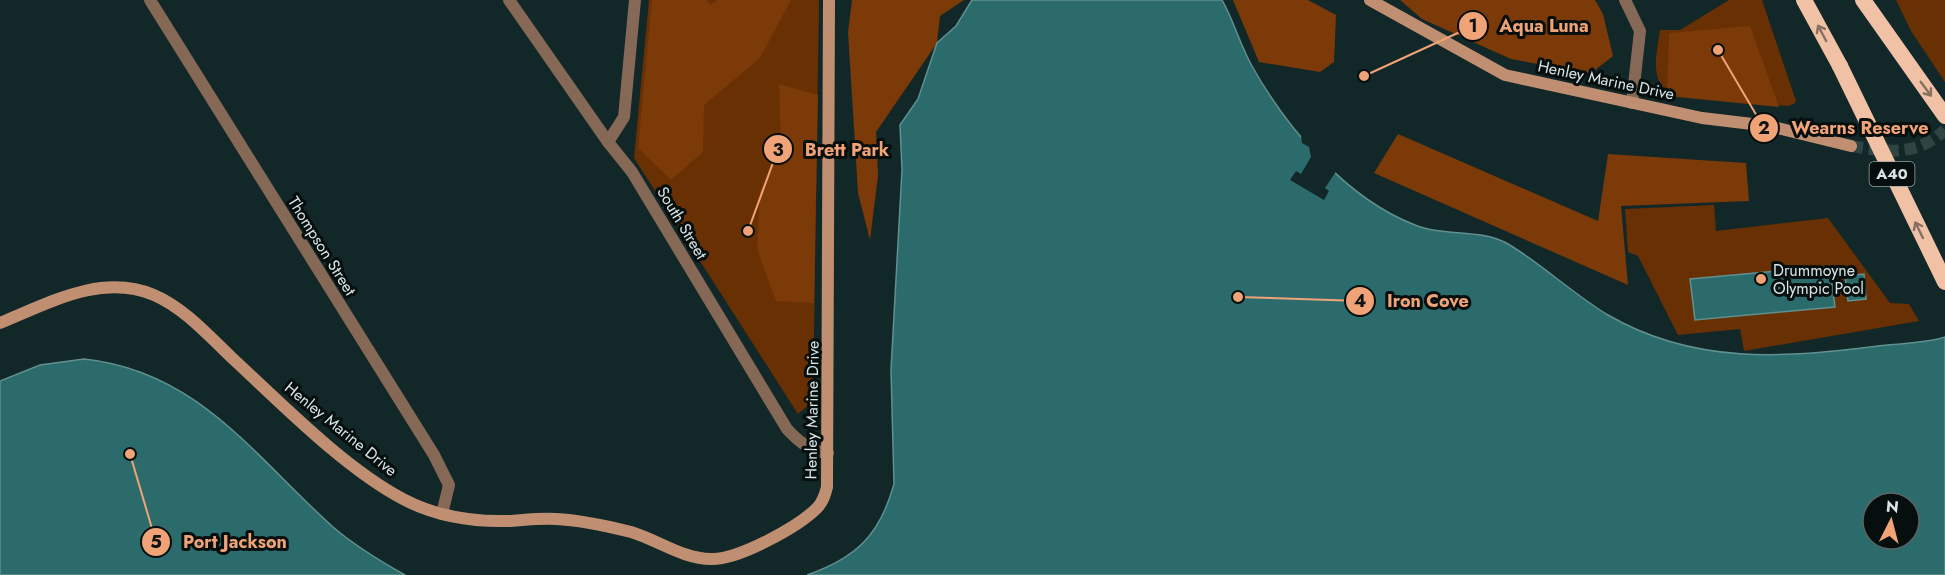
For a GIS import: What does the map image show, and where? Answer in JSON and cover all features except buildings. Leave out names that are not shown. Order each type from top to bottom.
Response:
[{"type":"highway","name":"A40","points":[[1804,0],[1840,66],[1945,282]]},
{"type":"highway","points":[[1870,4],[1906,63],[1945,116]]},
{"type":"main road","name":"Henley Marine Drive","points":[[0,323],[79,291],[98,287],[117,287],[153,294],[185,314],[302,422],[372,478],[402,498],[442,514],[489,520],[558,519],[633,533],[684,554],[711,559],[723,558],[754,548],[815,510],[827,487],[829,0]]},
{"type":"main road","name":"Henley Marine Drive","points":[[1370,0],[1505,75],[1714,120],[1769,126],[1851,146]]},
{"type":"street","name":"Thompson Street","points":[[150,0],[434,455],[449,485],[442,514]]},
{"type":"street","name":"South Street","points":[[509,0],[608,142],[632,172],[787,429],[799,442],[817,451],[828,453]]},
{"type":"street","points":[[608,142],[624,117],[635,0]]},
{"type":"street","points":[[1625,0],[1640,31],[1632,103]]},
{"type":"shaded area","points":[[649,0],[819,0],[813,401],[798,414],[634,158]]},
{"type":"shaded area","points":[[652,0],[707,0],[710,5],[718,0],[791,0],[760,58],[704,105],[703,152],[671,180],[638,148]]},
{"type":"shaded area","points":[[852,0],[964,0],[940,16],[937,43],[876,132],[878,176],[870,240],[858,193],[848,32]]},
{"type":"shaded area","points":[[1233,0],[1308,0],[1336,15],[1334,62],[1320,72],[1259,62]]},
{"type":"shaded area","points":[[1400,0],[1595,0],[1603,14],[1613,56],[1590,74],[1511,59],[1422,19]]},
{"type":"shaded area","points":[[1729,0],[1762,0],[1796,101],[1794,104],[1787,106],[1676,94],[1661,84],[1656,68],[1660,30],[1680,30]]},
{"type":"shaded area","points":[[1896,0],[1945,0],[1945,82],[1911,31]]},
{"type":"shaded area","points":[[1750,26],[1779,107],[1667,96],[1669,33]]},
{"type":"shaded area","points":[[779,84],[818,95],[814,303],[776,301],[757,249],[760,192],[781,146]]},
{"type":"shaded area","points":[[1398,134],[1598,221],[1608,154],[1746,163],[1749,201],[1621,206],[1628,285],[1374,173]]},
{"type":"shaded area","name":"Drummoyne Olympic Pool","points":[[1714,205],[1716,231],[1828,218],[1890,303],[1909,304],[1919,321],[1744,351],[1740,329],[1678,335],[1638,256],[1628,252],[1625,209]]},
{"type":"water","points":[[972,0],[1222,0],[1248,58],[1266,90],[1301,137],[1343,180],[1390,213],[1415,225],[1438,231],[1486,236],[1508,244],[1595,307],[1640,331],[1673,343],[1706,350],[1774,355],[1920,342],[1945,337],[1945,575],[807,575],[839,561],[864,542],[881,517],[894,484],[891,370],[902,170],[900,125],[918,99],[937,43],[956,26]]},
{"type":"water","points":[[1830,266],[1835,307],[1695,320],[1690,279]]},
{"type":"water","points":[[1864,274],[1866,299],[1848,301],[1845,276]]},
{"type":"water","points":[[84,359],[124,367],[160,380],[192,399],[250,446],[341,534],[405,575],[0,575],[0,381],[40,365]]},
{"type":"pier","points":[[1300,128],[1337,170],[1325,188],[1329,191],[1324,200],[1290,180],[1296,171],[1301,174],[1311,157],[1309,147],[1302,143]]},
{"type":"tunnel","points":[[1851,146],[1889,151],[1912,149],[1934,139],[1945,130]]},
{"type":"place","name":"Wearns Reserve","points":[[1718,50]]},
{"type":"place","name":"Aqua Luna","points":[[1364,76]]},
{"type":"place","name":"Brett Park","points":[[748,231]]},
{"type":"place","name":"Drummoyne Olympic Pool","points":[[1761,279]]},
{"type":"place","name":"Iron Cove","points":[[1238,297]]},
{"type":"place","name":"Port Jackson","points":[[130,454]]}]
